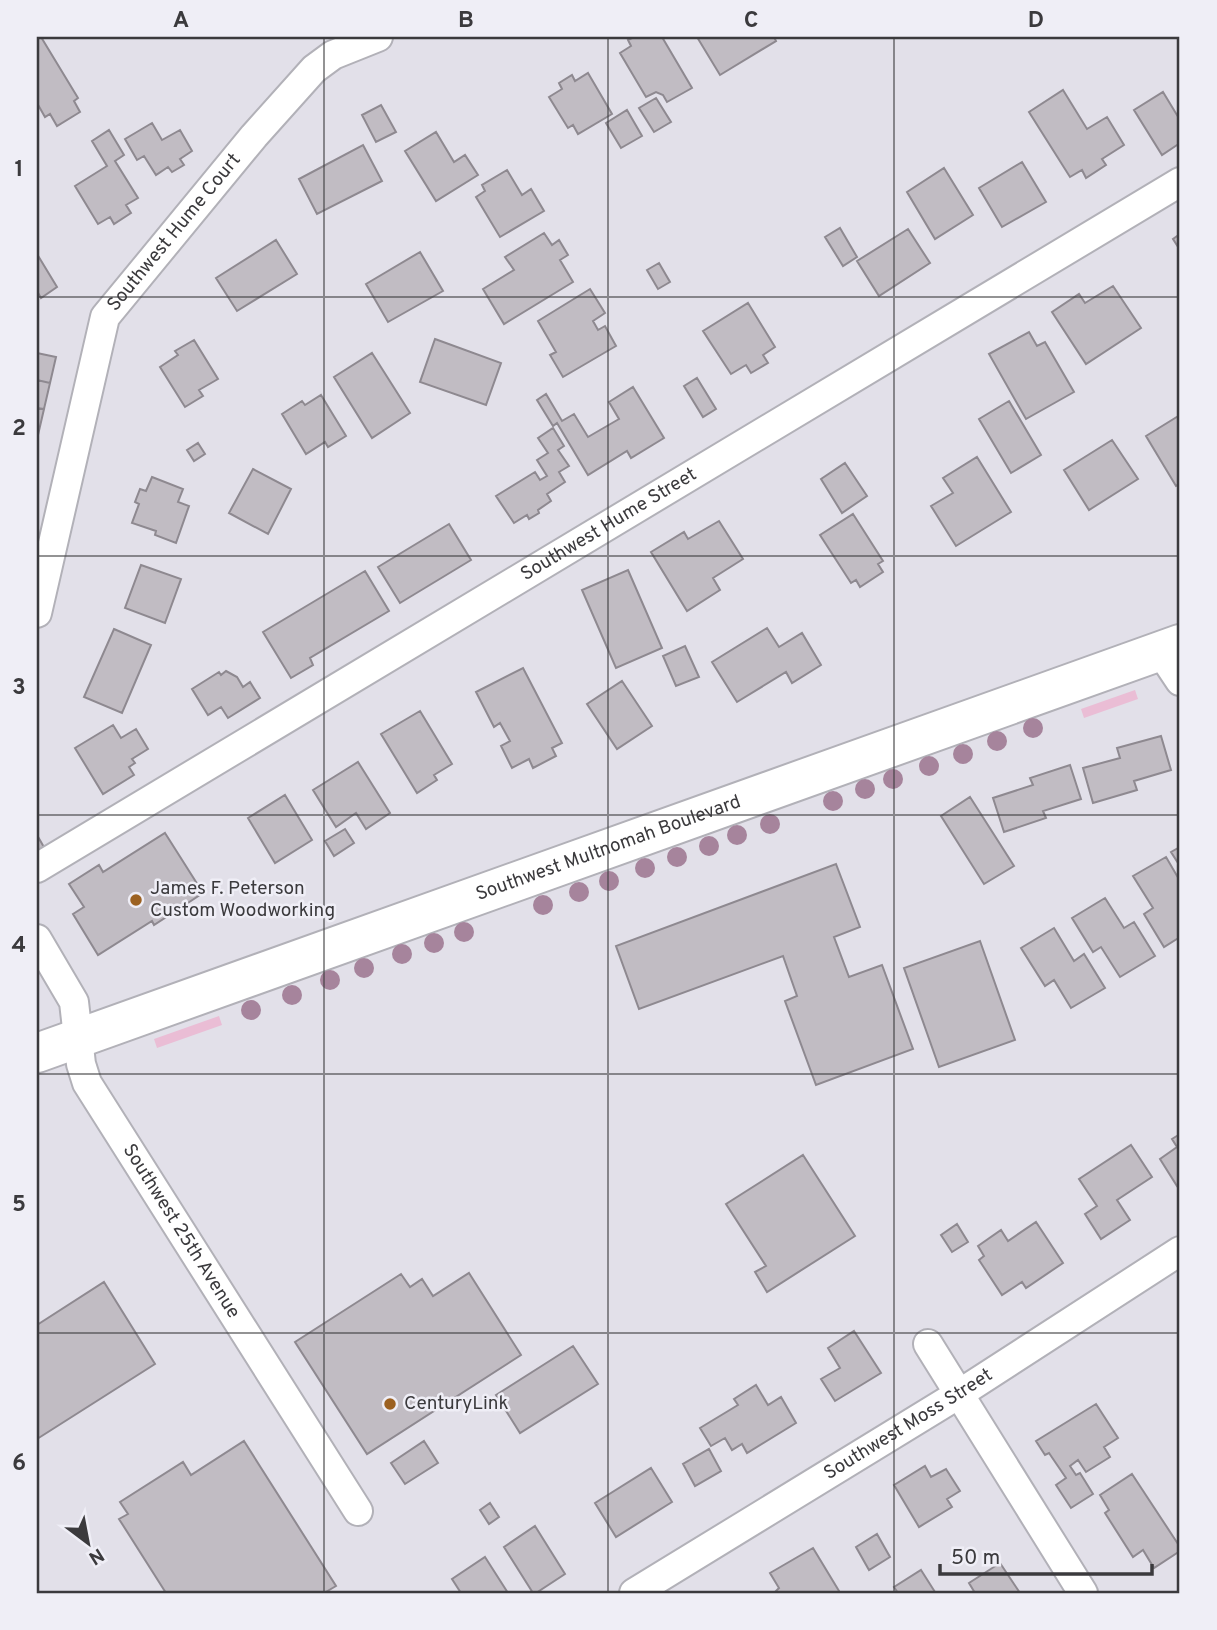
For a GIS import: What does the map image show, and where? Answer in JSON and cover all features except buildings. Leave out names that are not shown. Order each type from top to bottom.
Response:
[{"type":"main road","name":"Southwest Multnomah Boulevard","points":[[37,1053],[1174,659]]},
{"type":"street","name":"Southwest Hume Court","points":[[37,613],[105,317],[254,136],[314,69],[333,55],[378,37]]},
{"type":"street","name":"Southwest Hume Street","points":[[37,868],[1180,182]]},
{"type":"street","name":"Southwest 25th Avenue","points":[[37,939],[74,1002],[87,1083],[358,1511]]},
{"type":"street","name":"Southwest Moss Street","points":[[634,1593],[959,1394],[1180,1251]]},
{"type":"street","points":[[928,1344],[1083,1593]]},
{"type":"shaded area","points":[[1135,690],[1138,699],[1084,718],[1081,709]]},
{"type":"shaded area","points":[[219,1016],[222,1025],[157,1048],[154,1039]]},
{"type":"place","name":"James F. Peterson Custom Woodworking","points":[[136,900]]},
{"type":"place","name":"CenturyLink","points":[[390,1404]]}]
